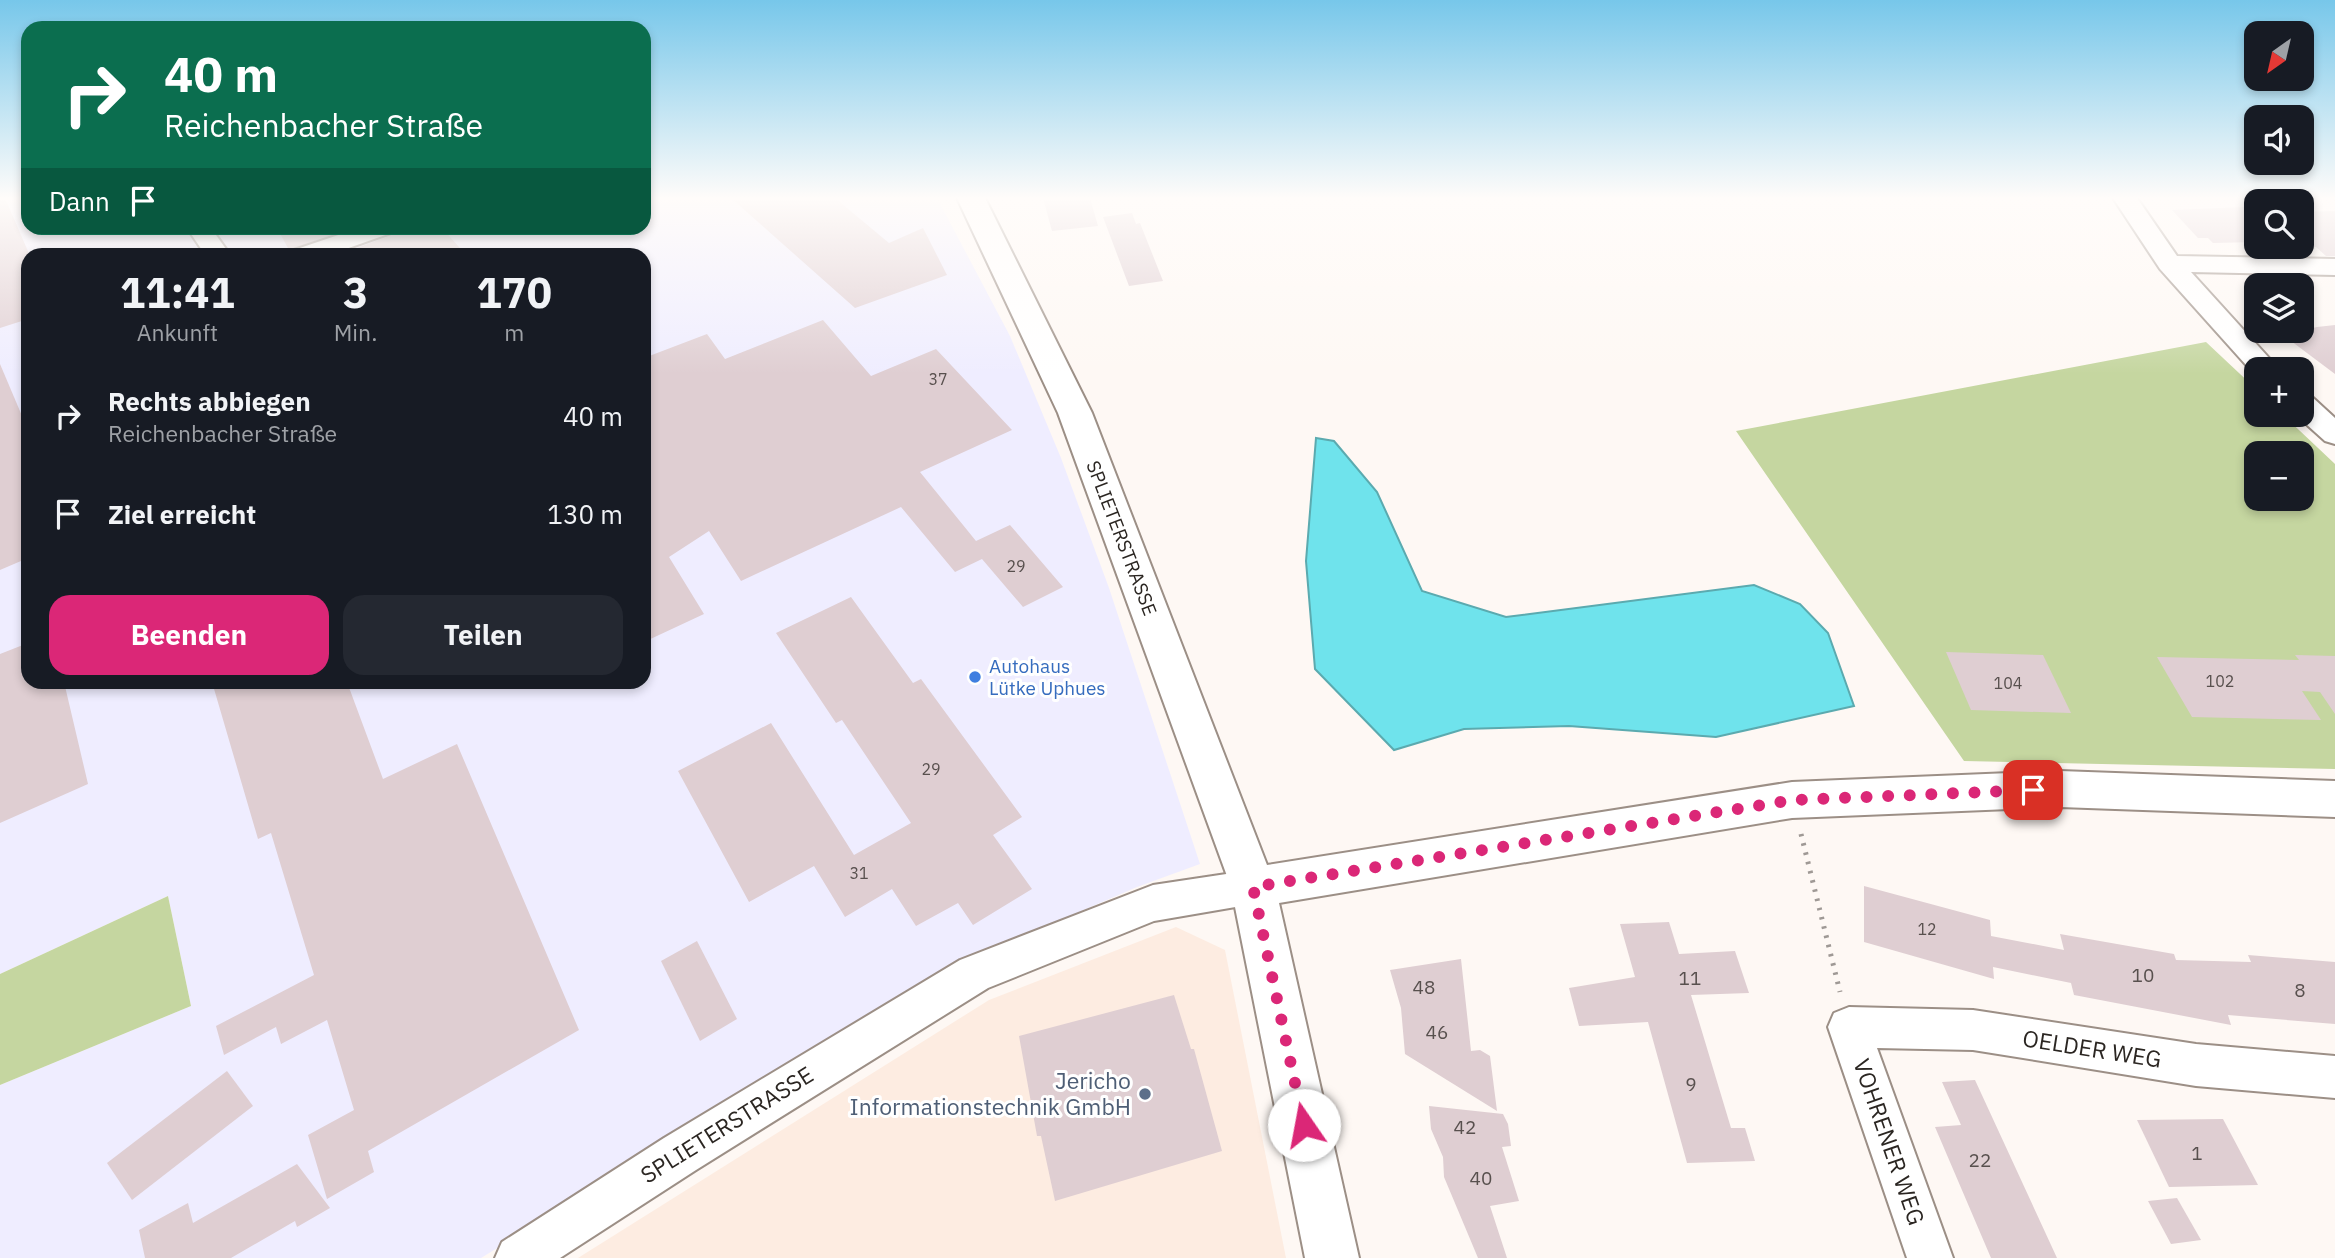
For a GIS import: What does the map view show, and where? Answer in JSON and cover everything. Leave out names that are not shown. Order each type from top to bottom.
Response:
[{"type":"street","name":"SPLIETERSTRASSE","points":[[1000,257],[1076,413],[1253,887],[1332,1258]]},
{"type":"street","points":[[2164,257],[2254,357]]},
{"type":"street","points":[[2169,264],[2335,267]]},
{"type":"street","points":[[2314,415],[2335,434]]},
{"type":"street","points":[[1253,887],[1793,800],[2060,789],[2335,799]]},
{"type":"street","name":"SPLIETERSTRASSE","points":[[518,1258],[680,1154],[974,974],[1153,903],[1253,887]]},
{"type":"street","name":"OELDER WEG","points":[[1849,1027],[1973,1030],[2196,1065],[2335,1077]]},
{"type":"street","name":"VOHRENER WEG","points":[[1849,1027],[1930,1258]]},
{"type":"path","points":[[1793,800],[1849,1027]]},
{"type":"shaded area","points":[[0,257],[21,257],[21,689],[651,689],[651,257],[968,257],[1010,336],[1061,458],[1109,588],[1200,864],[1137,887],[970,959],[481,1258],[0,1258],[0,1085],[191,1006],[168,896],[0,974]]},
{"type":"shaded area","points":[[1176,927],[1225,950],[1286,1258],[578,1258],[989,1000]]},
{"type":"green space","points":[[2206,342],[2244,378],[2244,427],[2296,427],[2311,441],[2244,441],[2244,511],[2314,511],[2314,444],[2335,464],[2335,769],[1964,761],[1736,431]]},
{"type":"green space","points":[[168,896],[191,1006],[0,1085],[0,974]]},
{"type":"water","points":[[1316,438],[1334,441],[1377,492],[1422,591],[1506,617],[1754,585],[1800,604],[1828,633],[1854,706],[1716,737],[1569,726],[1464,729],[1394,750],[1315,669],[1306,561]]},
{"type":"building","points":[[0,257],[21,257],[21,321],[0,328]]},
{"type":"building","points":[[797,257],[938,257],[947,275],[855,308]]},
{"type":"building","points":[[1118,257],[1153,257],[1163,281],[1129,286]]},
{"type":"building","points":[[823,320],[871,376],[936,349],[1012,430],[920,472],[976,541],[1010,525],[1063,587],[1023,607],[982,559],[955,572],[901,507],[741,581],[709,531],[669,557],[704,614],[651,639],[651,355],[707,334],[725,359]]},
{"type":"building","points":[[2335,325],[2335,374],[2294,343],[2314,343],[2314,328]]},
{"type":"building","points":[[0,364],[21,414],[21,561],[0,570]]},
{"type":"building","points":[[851,597],[913,683],[921,679],[1022,817],[993,835],[1032,889],[973,925],[958,903],[916,926],[892,889],[845,917],[814,866],[749,902],[678,771],[771,723],[854,855],[911,823],[842,720],[836,723],[776,633]]},
{"type":"building","points":[[21,646],[21,689],[66,689],[88,784],[0,823],[0,654]]},
{"type":"building","points":[[1946,652],[2043,655],[2071,713],[1971,710]]},
{"type":"building","points":[[2295,655],[2335,656],[2335,714],[2320,692],[2302,691],[2321,720],[2192,717],[2157,657],[2299,660]]},
{"type":"building","points":[[214,689],[350,689],[383,779],[457,744],[579,1030],[368,1151],[374,1172],[327,1199],[308,1135],[354,1110],[327,1020],[281,1044],[276,1027],[224,1055],[216,1026],[314,975],[271,833],[258,839]]},
{"type":"building","points":[[1864,886],[1990,920],[1991,936],[2064,950],[2060,934],[2174,954],[2176,960],[2251,962],[2248,955],[2335,962],[2335,1024],[2228,1015],[2231,1025],[2074,995],[2071,983],[1993,967],[1994,979],[1864,942]]},
{"type":"building","points":[[1669,922],[1679,954],[1735,951],[1749,993],[1691,995],[1731,1128],[1745,1128],[1755,1161],[1687,1163],[1648,1022],[1579,1026],[1569,988],[1635,977],[1620,924]]},
{"type":"building","points":[[697,941],[737,1019],[700,1041],[661,961]]},
{"type":"building","points":[[1461,959],[1471,1051],[1480,1050],[1490,1056],[1497,1111],[1405,1054],[1401,1008],[1390,970]]},
{"type":"building","points":[[1174,995],[1191,1049],[1194,1049],[1222,1151],[1055,1201],[1041,1136],[1037,1136],[1019,1036]]},
{"type":"building","points":[[227,1071],[253,1106],[132,1200],[107,1163]]},
{"type":"building","points":[[1975,1080],[2057,1258],[1991,1258],[1935,1127],[1961,1125],[1942,1082]]},
{"type":"building","points":[[1429,1106],[1503,1114],[1508,1124],[1511,1146],[1502,1147],[1519,1201],[1490,1206],[1507,1258],[1478,1258],[1444,1177],[1443,1157],[1431,1129]]},
{"type":"building","points":[[2223,1119],[2258,1185],[2169,1187],[2137,1120]]},
{"type":"building","points":[[297,1164],[330,1208],[297,1227],[295,1221],[231,1258],[145,1258],[139,1230],[188,1203],[193,1223]]},
{"type":"building","points":[[2177,1198],[2201,1240],[2171,1244],[2148,1201]]},
{"type":"place","name":"Autohaus Lütke Uphues","points":[[975,677]]},
{"type":"place","name":"Jericho Informationstechnik GmbH","points":[[1145,1094]]},
{"type":"route","points":[[1304,1125],[1253,887],[1793,800],[2033,790]]}]
